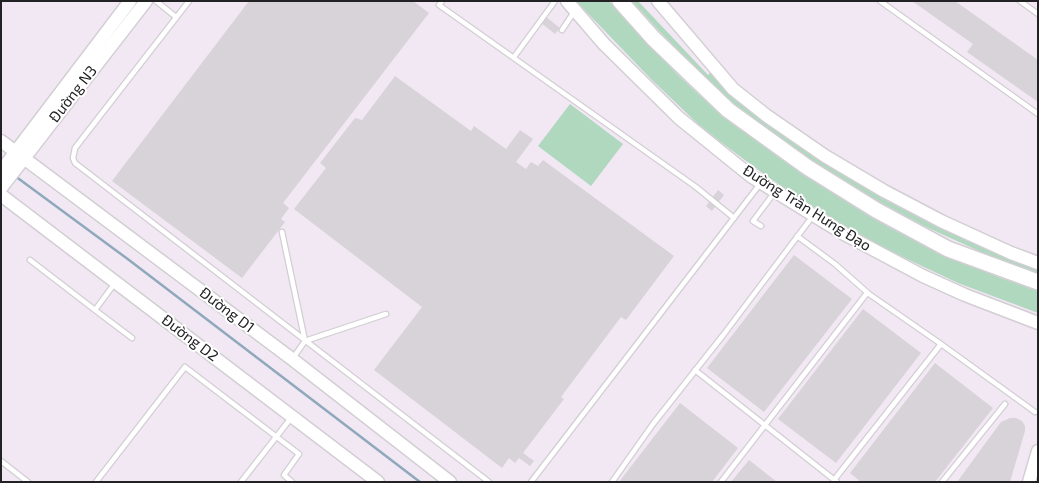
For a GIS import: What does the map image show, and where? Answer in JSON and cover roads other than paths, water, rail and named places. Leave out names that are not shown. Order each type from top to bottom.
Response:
[{"type":"highway","points":[[620,1],[653,38],[728,110],[807,167],[876,210],[948,249],[1038,282]]},
{"type":"street","name":"Đường N3","points":[[2,190],[18,158],[130,1]]},
{"type":"street","name":"Đường N3","points":[[1,171],[18,158],[146,1]]},
{"type":"street","points":[[658,1],[733,89],[825,156],[901,201],[960,230],[1038,263]]},
{"type":"street","name":"Đường Trần Hưng Đạo","points":[[571,6],[604,44],[679,118],[752,177],[813,216],[923,276],[965,295],[1038,322]]},
{"type":"street","name":"Đường D1","points":[[1,141],[18,158],[292,359],[450,482]]},
{"type":"street","name":"Đường D2","points":[[2,190],[116,282],[378,482]]},
{"type":"street","points":[[1034,477],[1038,451]]},
{"type":"lane","points":[[156,1],[176,17]]},
{"type":"lane","points":[[189,1],[75,148],[73,158],[75,163],[489,482]]},
{"type":"lane","points":[[442,1],[439,5],[696,187],[734,218]]},
{"type":"lane","points":[[514,57],[555,1]]},
{"type":"lane","points":[[880,1],[1038,114]]},
{"type":"lane","points":[[1020,1],[1038,14]]},
{"type":"lane","points":[[562,30],[571,6]]},
{"type":"lane","points":[[531,482],[761,182]]},
{"type":"lane","points":[[761,226],[753,221],[775,192]]},
{"type":"lane","points":[[612,482],[653,424],[813,216]]},
{"type":"lane","points":[[282,232],[305,341]]},
{"type":"lane","points":[[797,236],[835,264],[868,293],[1035,412]]},
{"type":"lane","points":[[30,260],[132,338]]},
{"type":"lane","points":[[95,310],[116,282]]},
{"type":"lane","points":[[721,482],[868,293]]},
{"type":"lane","points":[[292,359],[305,341],[386,314]]},
{"type":"lane","points":[[695,370],[835,481],[941,344]]},
{"type":"lane","points":[[96,482],[185,367],[299,454],[284,475],[292,482]]},
{"type":"lane","points":[[942,482],[1005,404]]},
{"type":"lane","points":[[241,482],[293,416]]},
{"type":"lane","points":[[1,461],[28,482]]},
{"type":"waterway","points":[[15,176],[129,260],[420,482]]}]
